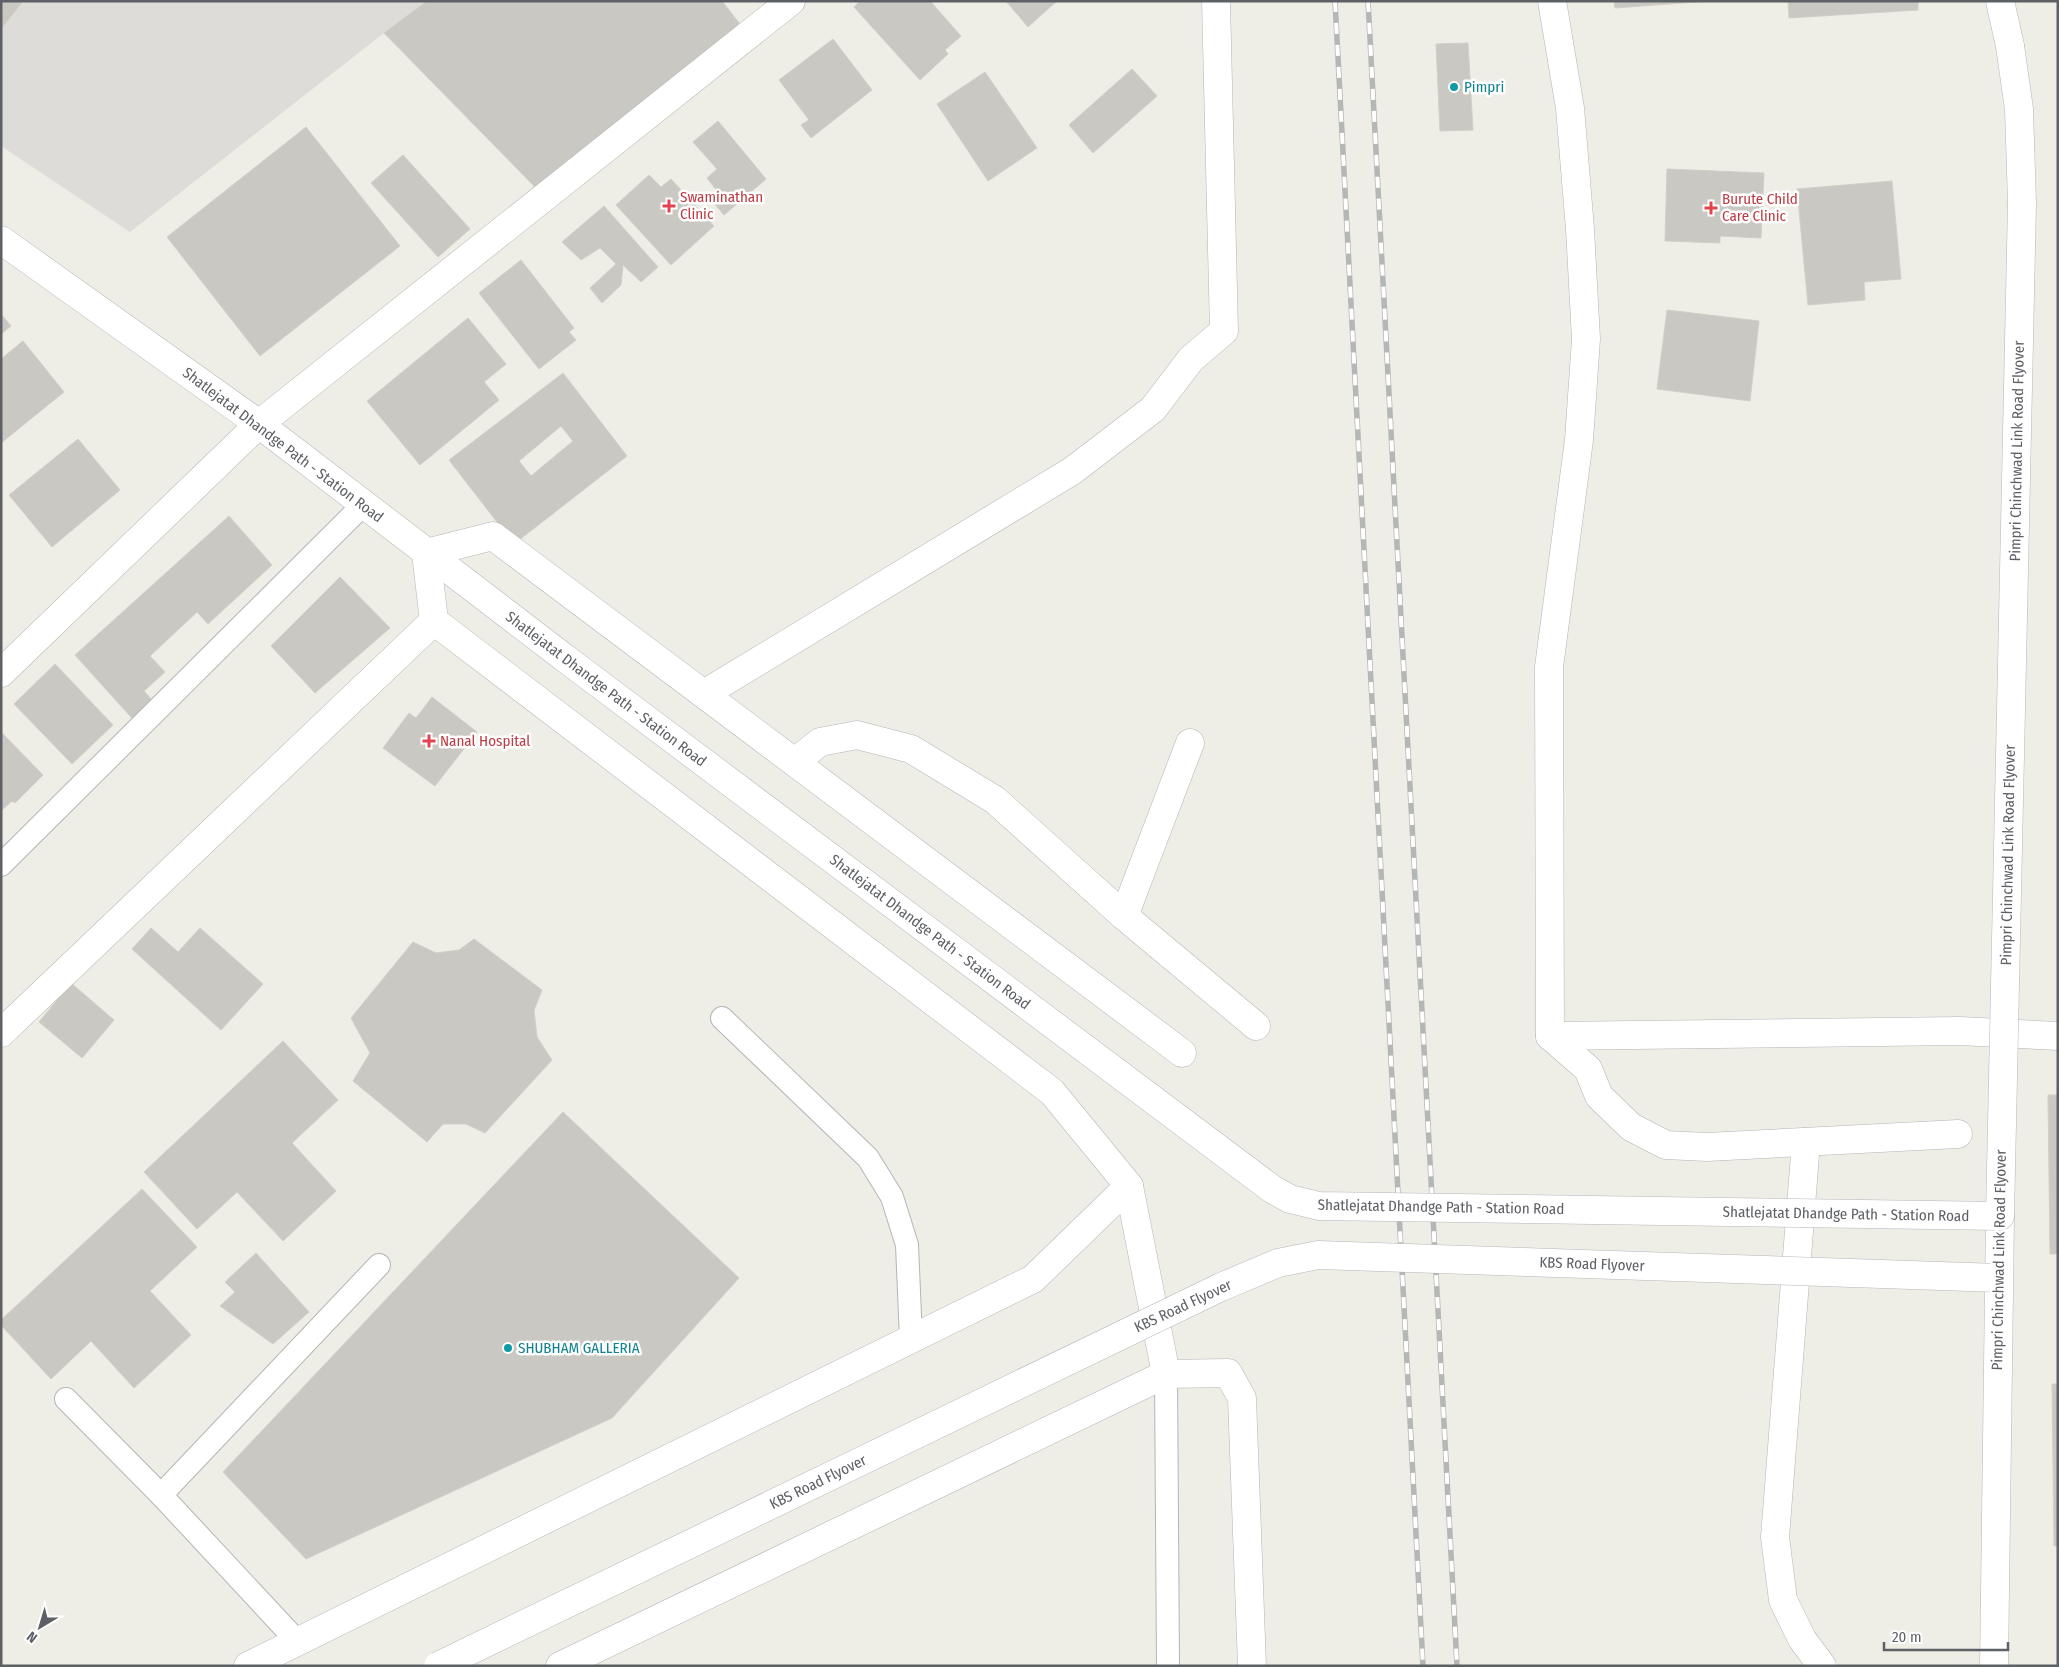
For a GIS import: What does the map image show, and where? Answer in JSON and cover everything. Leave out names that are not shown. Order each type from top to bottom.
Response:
[{"type":"street","points":[[1,673],[259,424],[791,1]]},
{"type":"street","points":[[704,694],[1072,471],[1153,409],[1191,359],[1224,331],[1216,1]]},
{"type":"street","points":[[1552,1],[1570,108],[1580,229],[1586,339],[1579,440],[1549,667],[1550,1036],[1588,1069],[1600,1096],[1631,1127],[1666,1145],[1708,1147],[1958,1134]]},
{"type":"street","name":"Pimpri Chinchwad Link Road Flyover","points":[[1994,1666],[2000,1216],[2022,203],[2019,109],[2010,46],[2000,1]]},
{"type":"street","name":"Shatlejatat Dhandge Path - Station Road","points":[[1,240],[259,424],[566,659],[1272,1189],[1290,1199],[1319,1206],[2000,1216]]},
{"type":"street","points":[[1166,1374],[1129,1186],[1052,1092],[434,621],[426,553],[493,536],[1182,1053]]},
{"type":"street","points":[[1,1033],[434,621]]},
{"type":"street","points":[[794,762],[820,742],[857,735],[911,749],[995,800],[1124,916],[1256,1026]]},
{"type":"street","points":[[1124,916],[1190,743]]},
{"type":"street","points":[[1550,1036],[1960,1030],[2058,1036]]},
{"type":"street","points":[[1806,1142],[1775,1537],[1783,1600],[1802,1639],[1822,1666]]},
{"type":"street","points":[[248,1666],[1033,1279],[1129,1186]]},
{"type":"street","name":"KBS Road Flyover","points":[[438,1666],[1221,1287],[1278,1263],[1318,1255],[1999,1278]]},
{"type":"street","points":[[560,1666],[1166,1374],[1228,1373],[1242,1398],[1252,1666]]},
{"type":"lane","points":[[1,865],[363,505]]},
{"type":"lane","points":[[722,1018],[868,1158],[892,1197],[907,1245],[911,1339]]},
{"type":"lane","points":[[161,1496],[379,1266]]},
{"type":"lane","points":[[1166,1374],[1168,1666]]},
{"type":"lane","points":[[66,1399],[161,1496],[297,1642]]},
{"type":"shaded area","points":[[1,1],[427,1],[130,232],[1,146]]},
{"type":"building","points":[[1,1],[23,1],[1,29]]},
{"type":"building","points":[[427,1],[722,1],[743,28],[536,188],[384,33]]},
{"type":"building","points":[[860,1],[930,1],[961,36],[945,50],[948,54],[920,80],[854,7]]},
{"type":"building","points":[[1006,1],[1057,1],[1028,27]]},
{"type":"building","points":[[1614,1],[1709,1],[1615,8]]},
{"type":"building","points":[[1788,1],[1918,1],[1918,10],[1789,18]]},
{"type":"building","points":[[833,39],[872,90],[811,138],[801,125],[809,120],[779,80]]},
{"type":"building","name":"Pimpri","points":[[1468,43],[1473,130],[1440,131],[1436,44]]},
{"type":"building","points":[[1132,69],[1157,96],[1093,153],[1069,125]]},
{"type":"building","points":[[985,72],[1037,148],[988,181],[937,104]]},
{"type":"building","points":[[718,121],[766,179],[724,215],[709,197],[717,191],[707,178],[717,169],[693,142]]},
{"type":"building","points":[[306,127],[400,246],[260,356],[167,237]]},
{"type":"building","points":[[403,155],[470,229],[438,257],[371,183]]},
{"type":"building","points":[[1667,169],[1764,173],[1761,238],[1720,236],[1720,243],[1665,241]]},
{"type":"building","points":[[649,175],[661,187],[671,179],[714,226],[671,265],[616,205]]},
{"type":"building","points":[[1892,181],[1901,279],[1864,282],[1865,300],[1808,305],[1797,189]]},
{"type":"building","points":[[604,206],[658,267],[641,282],[623,265],[621,285],[602,303],[590,288],[616,264],[600,248],[581,260],[562,242]]},
{"type":"building","points":[[521,260],[574,328],[569,332],[576,340],[539,369],[479,293]]},
{"type":"building","points":[[1667,310],[1759,321],[1750,401],[1657,389]]},
{"type":"building","points":[[1,314],[11,326],[1,334]]},
{"type":"building","points":[[468,318],[506,364],[484,382],[499,400],[420,465],[367,401]]},
{"type":"building","points":[[23,341],[64,392],[1,443],[1,359]]},
{"type":"building","points":[[563,373],[627,456],[514,544],[449,460]],"holes":[[[561,426],[573,441],[531,476],[519,461]]]},
{"type":"building","points":[[78,439],[120,490],[52,547],[9,495]]},
{"type":"building","points":[[229,516],[272,565],[208,624],[197,612],[150,656],[165,672],[144,691],[159,708],[139,726],[75,655]]},
{"type":"building","points":[[340,577],[390,628],[315,693],[271,646]]},
{"type":"building","points":[[55,664],[113,725],[72,764],[14,704]]},
{"type":"building","points":[[432,697],[477,732],[435,786],[383,748],[409,713],[416,718]]},
{"type":"building","points":[[1,732],[43,775],[15,803],[12,801],[1,811]]},
{"type":"building","points":[[151,928],[178,952],[200,928],[263,984],[221,1030],[132,949]]},
{"type":"building","points":[[474,939],[542,990],[534,1010],[537,1037],[552,1060],[485,1133],[466,1124],[443,1124],[427,1142],[353,1081],[370,1053],[351,1018],[413,942],[436,953],[459,950]]},
{"type":"building","points":[[71,983],[114,1020],[82,1058],[39,1022]]},
{"type":"building","points":[[283,1041],[338,1100],[292,1143],[336,1191],[283,1241],[237,1192],[197,1229],[144,1172]]},
{"type":"building","points":[[2048,1095],[2058,1095],[2058,1254],[2050,1254]]},
{"type":"building","name":"SHUBHAM GALLERIA","points":[[563,1112],[739,1278],[612,1418],[306,1559],[223,1472]]},
{"type":"building","points":[[142,1189],[197,1247],[150,1291],[191,1335],[134,1388],[91,1341],[51,1379],[1,1325],[1,1320]]},
{"type":"building","points":[[256,1253],[309,1312],[273,1344],[220,1306],[235,1292],[225,1282]]},
{"type":"building","points":[[2052,1384],[2058,1384],[2058,1546],[2054,1546]]},
{"type":"railway","points":[[1335,1],[1423,1666]]},
{"type":"railway","points":[[1368,1],[1457,1666]]},
{"type":"place","name":"Pimpri","points":[[1454,87]]},
{"type":"place","name":"Swaminathan Clinic","points":[[669,206]]},
{"type":"place","name":"Burute Child Care Clinic","points":[[1711,208]]},
{"type":"place","name":"Nanal Hospital","points":[[429,741]]},
{"type":"place","name":"SHUBHAM GALLERIA","points":[[508,1348]]}]
